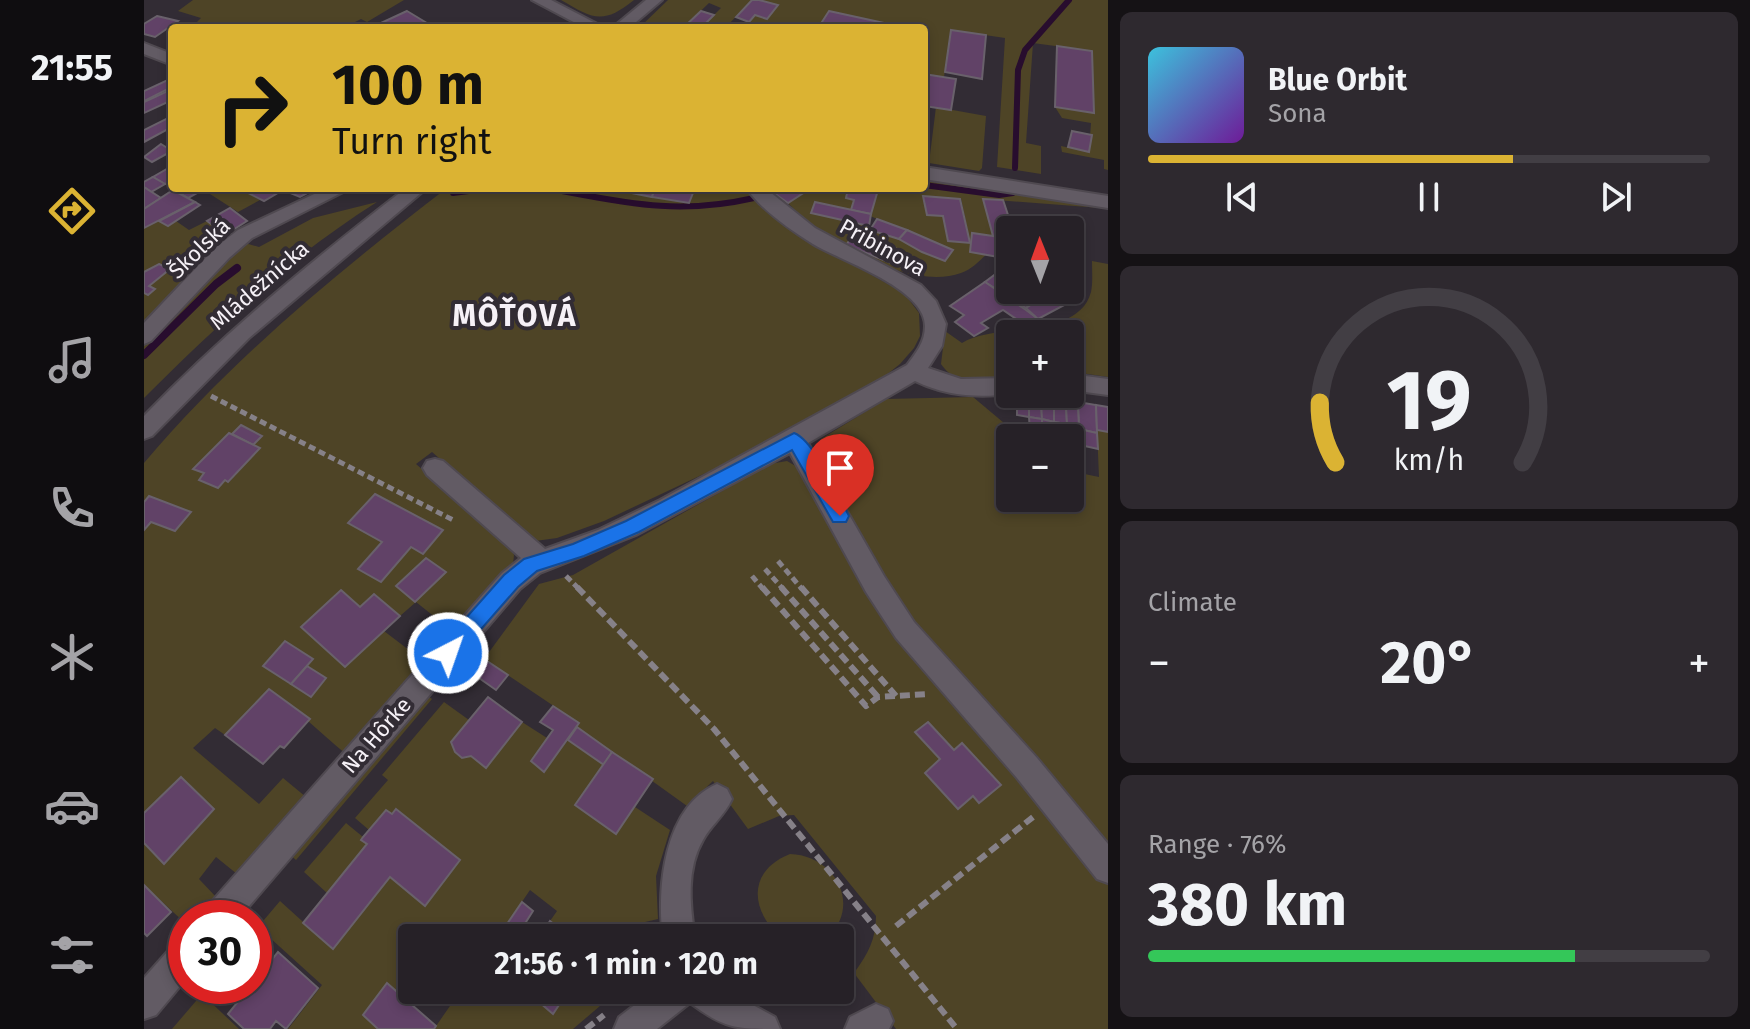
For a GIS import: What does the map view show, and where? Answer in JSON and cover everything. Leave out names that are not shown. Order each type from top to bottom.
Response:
[{"type":"street","points":[[540,0],[589,24]]},
{"type":"street","points":[[625,24],[655,0]]},
{"type":"street","points":[[144,48],[168,58]]},
{"type":"street","points":[[928,174],[1108,202]]},
{"type":"street","name":"Školská","points":[[144,336],[222,253],[245,234],[334,192]]},
{"type":"street","name":"Mládežnícka","points":[[144,430],[217,354],[281,295],[413,192]]},
{"type":"street","name":"Pribinova","points":[[760,192],[813,236],[904,281],[922,297],[934,321],[934,335],[932,349],[915,371]]},
{"type":"street","points":[[915,371],[934,383],[966,389],[996,387]]},
{"type":"street","name":"Na Hôrke","points":[[234,900],[511,581],[536,563],[577,551],[632,526],[915,371]]},
{"type":"street","points":[[1084,384],[1108,387]]},
{"type":"street","points":[[794,440],[814,468],[878,589],[905,630],[1108,868]]},
{"type":"street","points":[[435,468],[536,563]]},
{"type":"street","points":[[678,924],[674,879],[682,850],[691,829],[717,799]]},
{"type":"street","points":[[144,1003],[168,975]]},
{"type":"street","points":[[631,1029],[662,1004]]},
{"type":"street","points":[[716,1004],[763,1029]]},
{"type":"path","points":[[220,401],[458,522]]},
{"type":"path","points":[[778,561],[897,696]]},
{"type":"path","points":[[536,563],[563,573],[674,685],[816,851],[957,1029]]},
{"type":"path","points":[[765,569],[878,697]]},
{"type":"path","points":[[752,576],[866,706],[878,697],[958,693]]},
{"type":"path","points":[[896,926],[1053,801]]},
{"type":"shaded area","points":[[193,0],[404,0],[367,22],[361,19],[351,24],[203,24],[197,22],[201,18],[178,11]]},
{"type":"shaded area","points":[[561,0],[634,0],[614,13],[598,16],[582,12]]},
{"type":"shaded area","points":[[668,0],[752,0],[729,24],[705,24],[721,8],[709,3],[687,24],[643,24]]},
{"type":"shaded area","points":[[759,0],[1108,0],[1108,170],[1104,169],[1104,160],[1062,152],[1061,146],[1089,152],[1091,123],[1062,118],[1055,107],[1094,113],[1092,51],[1033,43],[1026,143],[1041,146],[1041,174],[997,167],[1005,38],[951,30],[944,77],[928,75],[928,24],[889,24],[829,11],[821,24],[747,24],[755,15],[767,18],[778,6]]},
{"type":"shaded area","points":[[936,107],[986,116],[982,168],[979,171],[929,163]]},
{"type":"shaded area","points":[[928,181],[1010,191],[1101,208],[983,199],[993,236],[972,233],[971,251],[986,255],[965,272],[940,277],[892,269],[868,259],[822,232],[788,203],[804,192],[842,192],[854,200],[851,210],[815,202],[811,213],[868,226],[867,229],[899,239],[944,261],[953,250],[870,216],[877,192],[928,192]],"holes":[[[924,197],[961,199],[970,242],[948,241],[943,216],[927,215]],[[856,233],[862,235],[861,238],[894,248],[893,251],[919,262],[912,271],[847,246]]]},
{"type":"shaded area","points":[[253,192],[250,194],[260,200],[238,212],[210,194]]},
{"type":"shaded area","points":[[442,192],[632,192],[689,203],[693,192],[751,193],[821,247],[904,293],[919,313],[920,336],[900,364],[875,384],[761,447],[604,521],[557,538],[535,541],[432,452],[416,464],[510,546],[514,555],[513,564],[440,646],[421,633],[436,618],[416,602],[400,616],[375,594],[360,607],[341,591],[301,627],[345,667],[384,631],[426,663],[346,754],[269,689],[225,735],[215,728],[193,748],[259,804],[283,778],[306,797],[237,874],[216,857],[199,879],[217,898],[215,900],[168,900],[168,907],[144,885],[144,463],[214,387],[288,317]],"holes":[[[242,425],[262,435],[253,445],[259,449],[229,482],[225,480],[217,488],[199,481],[204,473],[194,468],[228,433],[232,434]],[[426,558],[445,573],[415,601],[396,586]]]},
{"type":"shaded area","points":[[377,202],[284,269],[144,398],[144,346],[245,243],[259,247],[313,218]]},
{"type":"shaded area","points":[[159,221],[168,226],[176,221],[189,230],[207,221],[225,235],[226,240],[144,326],[144,293],[154,289],[149,286],[170,269],[159,264],[144,272],[144,228]]},
{"type":"shaded area","points":[[1092,261],[1108,264],[1108,377],[1084,373],[1084,320],[1063,320],[1083,307],[1091,292]]},
{"type":"shaded area","points":[[945,331],[962,343],[995,333],[996,380],[964,380],[955,377],[941,364]]},
{"type":"shaded area","points":[[973,397],[1005,424],[996,424],[996,512],[1084,512],[1084,474],[1099,477],[1097,430],[1108,432],[1108,1029],[896,1029],[854,973],[870,946],[876,916],[794,815],[779,816],[748,829],[713,781],[687,806],[577,727],[579,723],[484,659],[539,584],[573,575],[770,464],[787,461],[806,472],[822,465],[817,452],[821,439],[886,399]]},
{"type":"shaded area","points":[[425,694],[432,699],[296,860],[288,853]]},
{"type":"shaded area","points":[[444,702],[469,720],[451,741],[455,752],[462,757],[471,756],[486,768],[522,722],[547,738],[531,761],[544,772],[568,740],[604,765],[576,805],[616,834],[635,807],[670,830],[656,876],[658,919],[645,924],[554,924],[550,921],[557,911],[530,890],[507,924],[398,924],[398,992],[387,983],[363,1015],[378,1029],[288,1029],[322,985],[272,940],[272,910],[280,901],[333,949],[390,877],[425,906],[459,860],[397,809],[392,814],[386,810],[369,830],[355,818],[388,780],[382,775]]},
{"type":"shaded area","points":[[346,823],[367,844],[327,893],[304,872]]},
{"type":"shaded area","points":[[790,854],[806,857],[831,872],[843,897],[838,924],[769,924],[759,904],[758,892],[766,870]]},
{"type":"shaded area","points":[[193,1004],[213,1004],[239,1029],[172,1029]]},
{"type":"shaded area","points":[[451,1004],[542,1004],[553,1013],[559,1004],[602,1004],[573,1029],[434,1029]]},
{"type":"building","points":[[752,0],[778,5],[767,19],[755,15],[749,22],[736,17]]},
{"type":"building","points":[[407,11],[428,24],[382,24]]},
{"type":"building","points":[[701,11],[714,15],[705,24],[687,24]]},
{"type":"building","points":[[829,11],[889,24],[821,24]]},
{"type":"building","points":[[157,16],[178,21],[168,24],[168,28],[155,37],[144,34],[144,24]]},
{"type":"building","points":[[951,30],[986,35],[982,79],[945,72]]},
{"type":"building","points":[[1057,46],[1092,51],[1094,113],[1055,107]]},
{"type":"building","points":[[928,75],[956,79],[951,110],[928,107]]},
{"type":"building","points":[[168,80],[168,89],[144,101],[144,91]]},
{"type":"building","points":[[168,91],[168,102],[144,113],[144,102]]},
{"type":"building","points":[[168,118],[168,129],[144,142],[144,130]]},
{"type":"building","points":[[1072,131],[1092,135],[1089,152],[1068,147]]},
{"type":"building","points":[[161,144],[168,148],[168,153],[152,162],[144,157]]},
{"type":"building","points":[[168,168],[168,182],[165,184],[153,177]]},
{"type":"building","points":[[153,177],[165,184],[151,192],[144,187],[144,182]]},
{"type":"building","points":[[144,187],[161,198],[144,209]]},
{"type":"building","points":[[170,192],[177,192],[195,202],[144,228],[144,209]]},
{"type":"building","points":[[177,192],[199,192],[188,198]]},
{"type":"building","points":[[253,192],[280,192],[264,201],[250,194]]},
{"type":"building","points":[[288,192],[309,192],[300,197]]},
{"type":"building","points":[[626,192],[654,192],[652,197]]},
{"type":"building","points":[[654,192],[693,192],[689,203],[652,197]]},
{"type":"building","points":[[777,192],[805,192],[788,203],[774,193]]},
{"type":"building","points":[[877,192],[871,214],[851,210],[854,200],[846,198],[847,193],[842,193]]},
{"type":"building","points":[[923,196],[960,199],[970,243],[948,241],[943,216],[927,215]]},
{"type":"building","points":[[983,199],[1003,200],[1008,216],[996,216],[996,257],[970,252],[972,233],[993,236]]},
{"type":"building","points":[[195,202],[200,205],[168,226],[159,221]]},
{"type":"building","points":[[815,202],[871,214],[869,226],[811,213]]},
{"type":"building","points":[[230,208],[247,221],[225,235],[207,221]]},
{"type":"building","points":[[877,219],[907,230],[899,239],[870,230]]},
{"type":"building","points":[[907,230],[953,250],[945,261],[922,252],[899,239]]},
{"type":"building","points":[[855,233],[863,236],[861,238],[864,240],[895,248],[886,261],[846,245]]},
{"type":"building","points":[[893,251],[920,261],[913,271],[886,261]]},
{"type":"building","points":[[159,264],[170,269],[149,286],[155,289],[148,295],[144,293],[144,272]]},
{"type":"building","points":[[996,274],[996,289],[985,282]]},
{"type":"building","points":[[985,282],[996,290],[996,304],[1017,304],[1038,319],[1018,320],[1003,310],[981,323],[988,328],[974,336],[955,322],[964,315],[950,306]]},
{"type":"building","points":[[1032,304],[1066,304],[1038,319],[1026,308]]},
{"type":"building","points":[[1084,403],[1096,405],[1097,433],[1084,430],[1084,424],[1079,424],[1078,408],[1084,408]]},
{"type":"building","points":[[1096,405],[1108,407],[1108,432],[1097,430]]},
{"type":"building","points":[[1017,408],[1029,408],[1029,417],[1017,415]]},
{"type":"building","points":[[1029,408],[1041,408],[1042,419],[1029,417]]},
{"type":"building","points":[[1041,408],[1054,408],[1054,422],[1042,419]]},
{"type":"building","points":[[1054,408],[1066,408],[1067,424],[1054,422]]},
{"type":"building","points":[[1066,408],[1078,409],[1079,424],[1067,424]]},
{"type":"building","points":[[1029,417],[1042,419],[1042,424],[1029,424]]},
{"type":"building","points":[[1042,419],[1054,422],[1054,424],[1042,424]]},
{"type":"building","points":[[241,425],[262,436],[253,445],[232,434]]},
{"type":"building","points":[[1084,430],[1097,433],[1098,449],[1084,446]]},
{"type":"building","points":[[229,433],[260,448],[228,482],[225,480],[218,488],[199,480],[204,473],[193,469]]},
{"type":"building","points":[[375,494],[443,530],[423,554],[411,547],[381,582],[358,569],[382,542],[348,523]]},
{"type":"building","points":[[149,496],[191,512],[175,531],[151,522],[144,530],[144,502]]},
{"type":"building","points":[[426,558],[446,572],[415,602],[396,586]]},
{"type":"building","points":[[341,590],[360,607],[374,594],[400,616],[345,667],[301,627]]},
{"type":"building","points":[[285,641],[313,659],[291,684],[263,666]]},
{"type":"building","points":[[484,659],[508,675],[496,690],[472,673]]},
{"type":"building","points":[[307,666],[326,678],[311,697],[291,684]]},
{"type":"building","points":[[269,689],[310,719],[284,748],[280,746],[263,764],[225,735]]},
{"type":"building","points":[[488,697],[522,722],[486,768],[471,756],[462,758],[451,742]]},
{"type":"building","points":[[553,706],[579,723],[544,772],[531,761],[553,730],[540,722]]},
{"type":"building","points":[[928,722],[954,750],[962,743],[1001,785],[979,803],[973,796],[958,809],[925,773],[940,759],[915,732]]},
{"type":"building","points":[[577,727],[612,752],[604,765],[568,740]]},
{"type":"building","points":[[612,752],[653,779],[616,834],[575,805]]},
{"type":"building","points":[[181,777],[214,809],[164,864],[144,843],[144,813]]},
{"type":"building","points":[[396,809],[460,860],[425,906],[390,877],[333,949],[303,923],[367,844],[361,840],[363,837],[386,810],[392,814]]},
{"type":"building","points":[[144,885],[168,909],[168,915],[147,936],[144,933]]},
{"type":"building","points":[[522,902],[533,911],[525,924],[507,924]]},
{"type":"building","points":[[278,952],[318,988],[286,1029],[276,1021],[270,1029],[244,1029],[228,1014],[236,1004],[272,1004],[272,959]]},
{"type":"building","points":[[387,983],[398,993],[398,1004],[411,1004],[436,1026],[434,1029],[378,1029],[363,1015]]},
{"type":"building","points":[[541,1004],[560,1004],[553,1014]]},
{"type":"waterway","points":[[1015,168],[1018,70],[1025,50],[1069,0]]},
{"type":"waterway","points":[[928,186],[999,195],[1013,193]]},
{"type":"waterway","points":[[453,193],[461,192]]},
{"type":"waterway","points":[[569,192],[625,202],[674,206],[699,206],[754,198]]},
{"type":"waterway","points":[[144,355],[216,284],[237,268]]},
{"type":"district","name":"MÔŤOVÁ","points":[[515,316]]},
{"type":"route","points":[[448,653],[511,581],[531,565],[577,551],[632,526],[794,440],[814,468],[840,516]]}]
